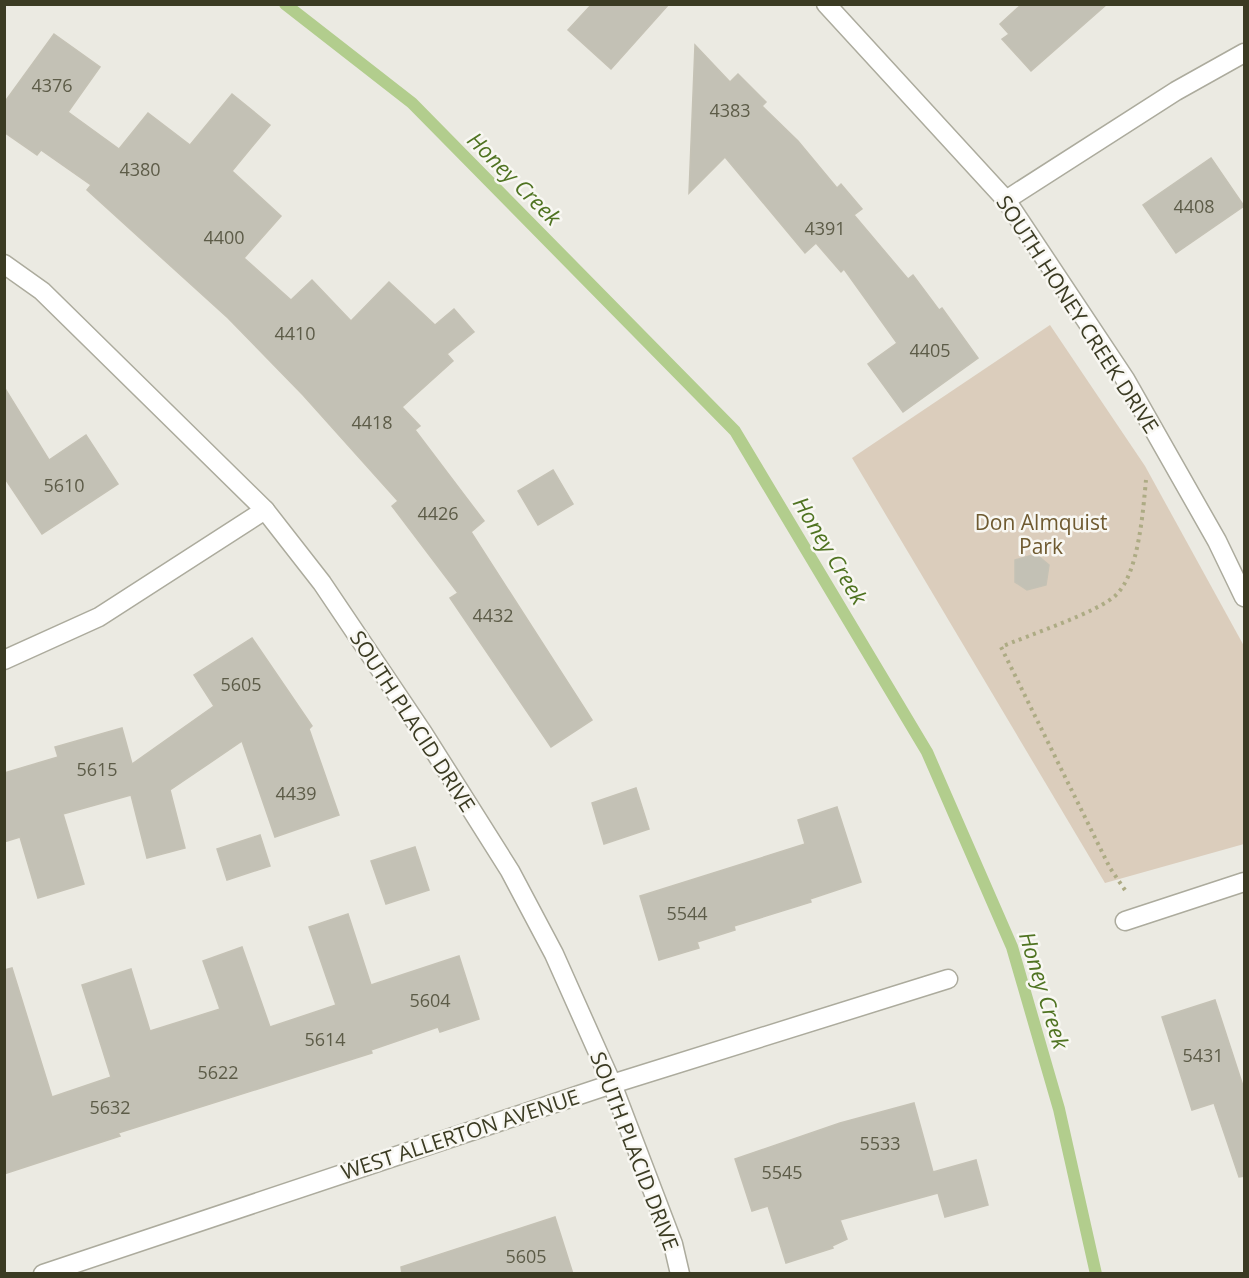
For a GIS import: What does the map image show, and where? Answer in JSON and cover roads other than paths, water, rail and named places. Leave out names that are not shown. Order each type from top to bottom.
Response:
[{"type":"street","name":"SOUTH HONEY CREEK DRIVE","points":[[826,4],[1006,200],[1125,379],[1217,541],[1245,597]]},
{"type":"street","points":[[1006,200],[1176,90],[1245,53]]},
{"type":"street","name":"SOUTH PLACID DRIVE","points":[[4,264],[42,291],[265,510],[328,593],[423,733],[510,871],[554,954],[612,1084],[673,1244],[680,1274]]},
{"type":"street","points":[[4,660],[99,617],[265,510]]},
{"type":"street","points":[[1134,918],[1245,882]]},
{"type":"street","name":"WEST ALLERTON AVENUE","points":[[43,1274],[612,1084],[948,979]]},
{"type":"waterway","name":"Honey Creek","points":[[285,4],[412,103],[735,431],[927,752],[1012,947],[1059,1109],[1096,1274]]},
{"type":"park label","name":"Don Almquist Park","points":[[1041,534]]}]
